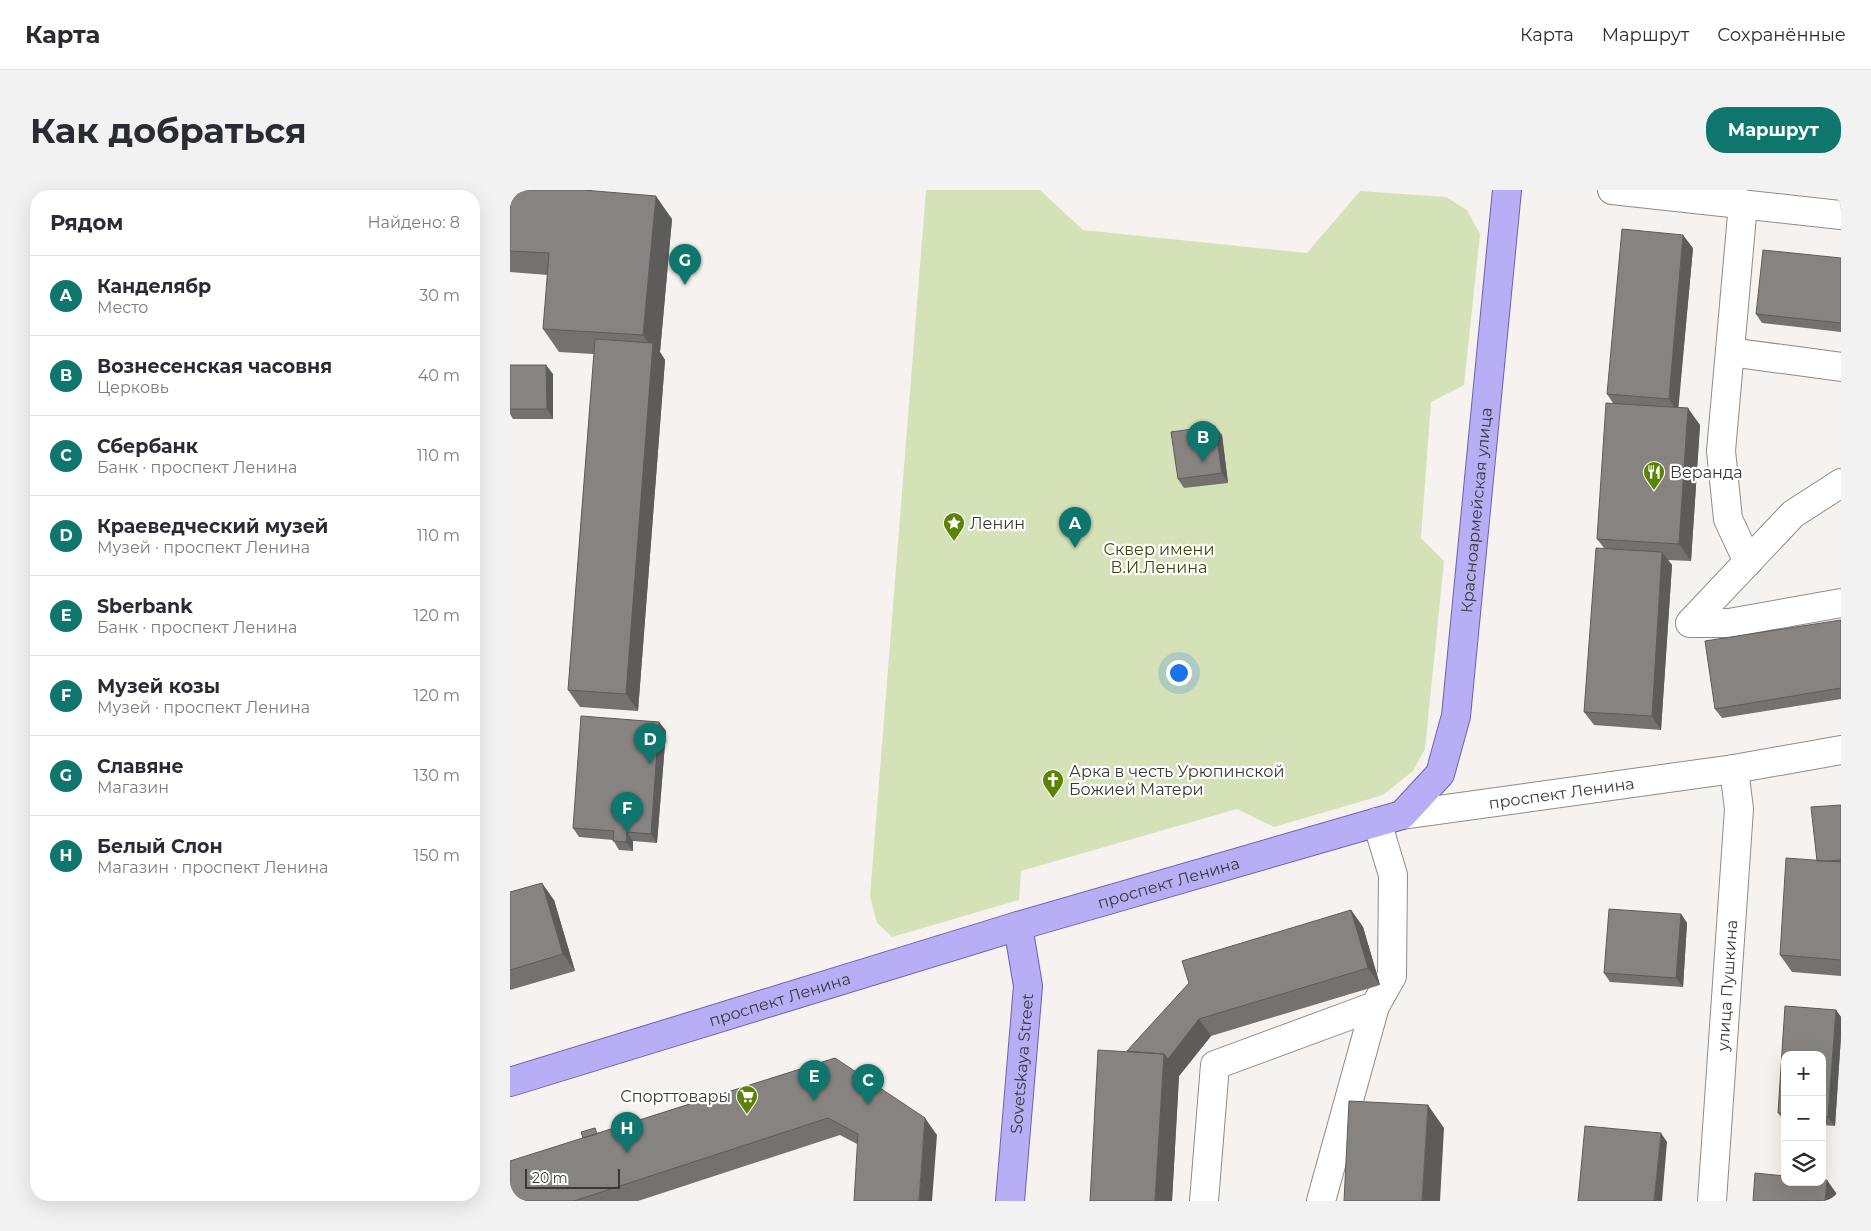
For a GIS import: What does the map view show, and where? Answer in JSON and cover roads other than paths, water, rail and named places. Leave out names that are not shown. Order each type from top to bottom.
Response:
[{"type":"main road","name":"Красноармейская улица","points":[[1389,819],[1440,774],[1456,716],[1507,190]]},
{"type":"main road","name":"проспект Ленина","points":[[510,1082],[1018,926],[1389,819]]},
{"type":"main road","name":"Sovetskaya Street","points":[[1010,1201],[1028,986],[1018,926]]},
{"type":"street","points":[[1612,190],[1841,215]]},
{"type":"street","points":[[1743,204],[1721,451],[1728,519],[1748,562]]},
{"type":"street","points":[[1730,352],[1841,368]]},
{"type":"street","points":[[1841,483],[1793,514],[1690,623],[1729,623],[1841,603]]},
{"type":"street","name":"проспект Ленина","points":[[1389,819],[1734,769],[1841,750]]},
{"type":"street","name":"улица Пушкина","points":[[1712,1201],[1739,809],[1734,769]]},
{"type":"street","points":[[1321,1201],[1375,1006],[1392,976],[1393,875],[1389,819]]},
{"type":"street","points":[[1204,1201],[1215,1065],[1375,1006]]},
{"type":"place","name":"Славяне","points":[[685,285]]},
{"type":"place","name":"Вознесенская часовня","points":[[1203,462]]},
{"type":"place","name":"Веранда","points":[[1654,491]]},
{"type":"place","name":"Ленин","points":[[954,542]]},
{"type":"place","name":"Канделябр","points":[[1075,548]]},
{"type":"place","name":"Краеведческий музей","points":[[650,764]]},
{"type":"place","name":"Арка в честь Урюпинской Божией Матери","points":[[1053,799]]},
{"type":"place","name":"Музей козы","points":[[627,833]]},
{"type":"place","name":"Sberbank","points":[[814,1101]]},
{"type":"place","name":"Сбербанк","points":[[868,1105]]},
{"type":"place","name":"Спорттовары","points":[[747,1115]]},
{"type":"place","name":"Белый Слон","points":[[627,1153]]},
{"type":"park label","name":"Сквер имени В.И.Ленина","points":[[1159,558]]}]
